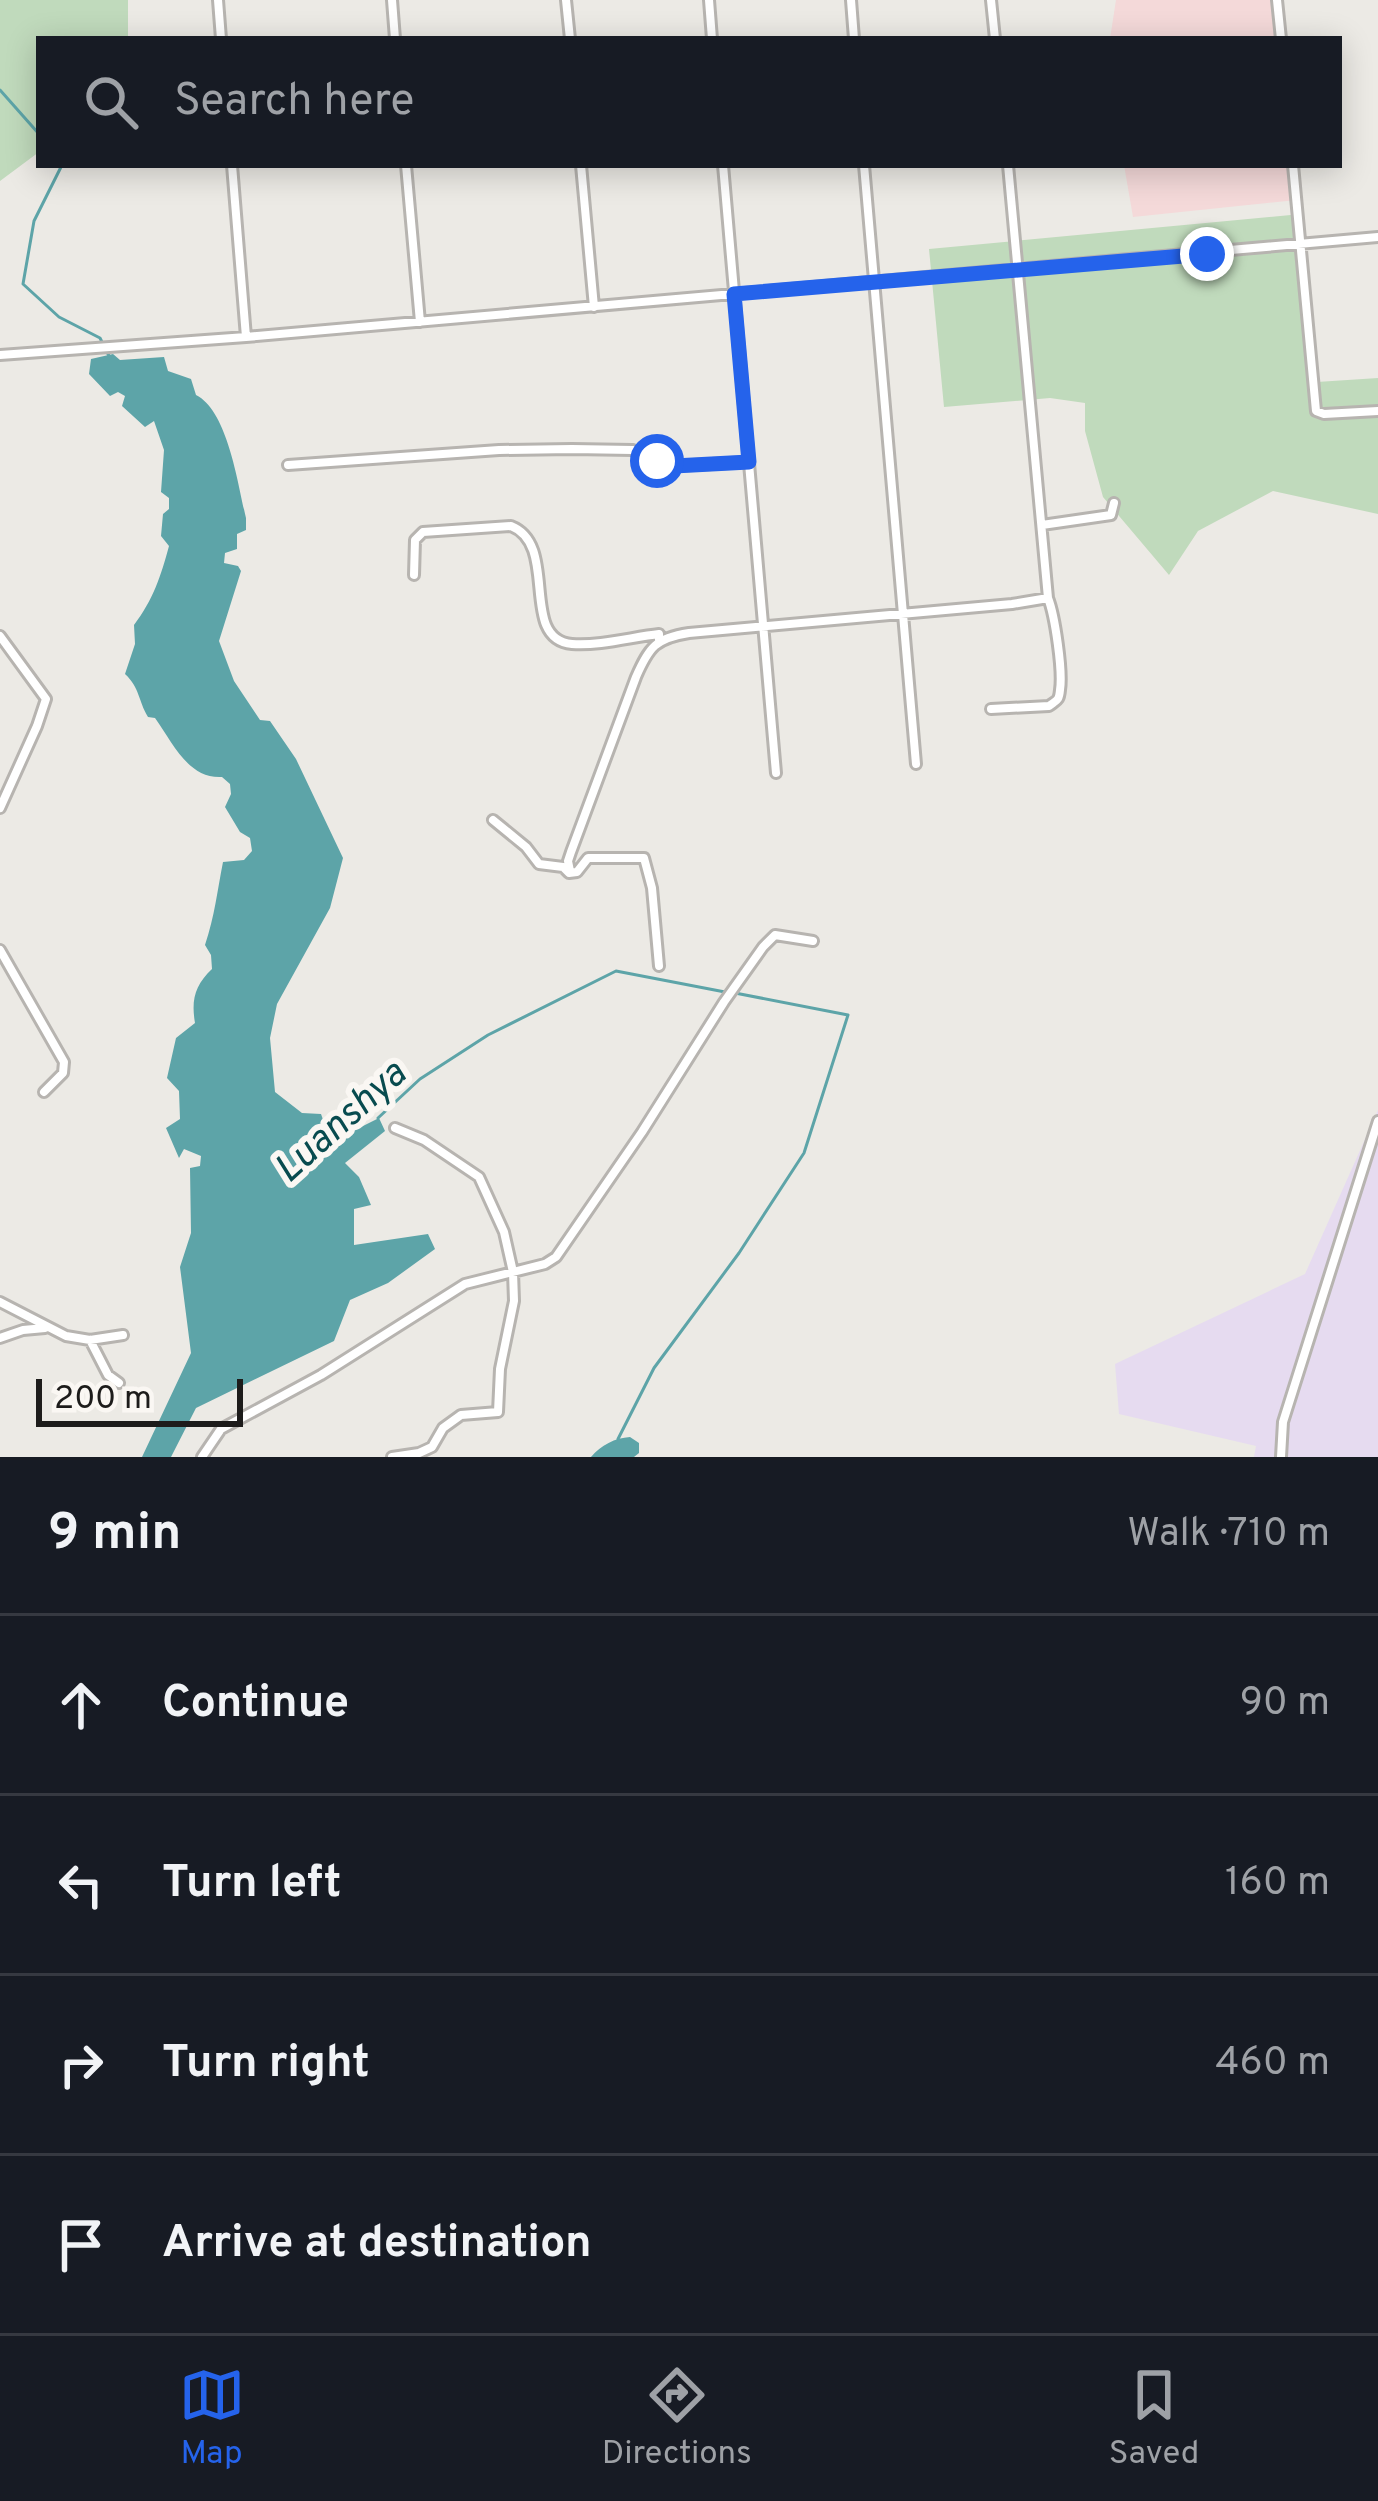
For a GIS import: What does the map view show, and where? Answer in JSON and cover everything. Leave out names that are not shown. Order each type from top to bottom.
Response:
[{"type":"street","points":[[218,0],[221,36]]},
{"type":"street","points":[[392,0],[395,36]]},
{"type":"street","points":[[566,0],[570,36]]},
{"type":"street","points":[[709,0],[712,36]]},
{"type":"street","points":[[850,0],[854,36]]},
{"type":"street","points":[[991,0],[995,36]]},
{"type":"street","points":[[1277,0],[1281,36]]},
{"type":"street","points":[[232,168],[247,337]]},
{"type":"street","points":[[406,168],[420,322]]},
{"type":"street","points":[[581,168],[595,307]]},
{"type":"street","points":[[723,168],[776,773]]},
{"type":"street","points":[[864,168],[916,764]]},
{"type":"street","points":[[991,710],[1049,706],[1060,690],[1008,168]]},
{"type":"street","points":[[1294,168],[1316,411],[1378,410]]},
{"type":"street","points":[[0,356],[1378,238]]},
{"type":"street","points":[[288,465],[572,449],[634,450],[674,466],[749,462]]},
{"type":"street","points":[[1042,525],[1111,515],[1114,503]]},
{"type":"street","points":[[414,575],[415,539],[423,532],[512,526],[533,544],[544,622],[551,634],[572,644],[659,634],[658,641]]},
{"type":"street","points":[[570,871],[571,852],[636,677],[658,641],[689,633],[1048,598]]},
{"type":"street","points":[[0,636],[46,699],[0,808]]},
{"type":"street","points":[[493,820],[539,864],[578,872],[588,858],[644,858],[652,888],[659,966]]},
{"type":"street","points":[[202,1457],[221,1429],[321,1375],[465,1284],[556,1257],[770,939],[779,935],[814,941]]},
{"type":"street","points":[[0,950],[64,1062],[63,1073],[44,1092]]},
{"type":"street","points":[[1281,1457],[1283,1422],[1378,1121]]},
{"type":"street","points":[[392,1457],[432,1447],[443,1428],[461,1415],[498,1412],[500,1370],[514,1300],[504,1232],[479,1177],[424,1140],[395,1128]]},
{"type":"street","points":[[0,1302],[66,1336],[90,1340],[123,1335]]},
{"type":"street","points":[[0,1339],[49,1327]]},
{"type":"street","points":[[90,1340],[108,1375],[119,1384]]},
{"type":"shaded area","points":[[1116,0],[1278,0],[1282,36],[1110,36]]},
{"type":"shaded area","points":[[1125,168],[1294,168],[1297,200],[1133,217]]},
{"type":"shaded area","points":[[1378,1110],[1378,1457],[1254,1457],[1256,1446],[1119,1414],[1115,1364],[1305,1274]]},
{"type":"green space","points":[[0,0],[128,0],[128,36],[36,36],[36,154],[0,181]]},
{"type":"green space","points":[[1301,214],[1317,382],[1378,378],[1378,514],[1273,491],[1198,531],[1169,575],[1103,497],[1085,431],[1085,403],[1050,398],[944,407],[929,249]]},
{"type":"water","points":[[113,354],[120,360],[164,357],[168,371],[191,379],[196,395],[224,432],[246,530],[237,534],[237,549],[225,553],[224,563],[241,571],[219,641],[234,681],[260,720],[270,721],[296,759],[343,858],[330,908],[277,1004],[270,1038],[275,1092],[302,1113],[321,1114],[331,1142],[379,1118],[385,1131],[345,1163],[359,1177],[371,1205],[354,1209],[354,1245],[428,1234],[435,1249],[388,1283],[350,1300],[334,1341],[196,1408],[171,1457],[142,1457],[191,1353],[180,1267],[191,1233],[190,1168],[200,1166],[201,1156],[184,1149],[179,1158],[166,1128],[180,1119],[179,1091],[167,1078],[176,1038],[195,1023],[196,993],[212,969],[205,945],[223,862],[244,860],[252,851],[250,838],[240,832],[225,807],[230,784],[200,772],[182,758],[155,718],[148,717],[125,674],[135,644],[134,625],[156,587],[169,546],[161,536],[169,498],[161,492],[164,450],[154,421],[145,427],[122,406],[125,396],[118,392],[110,396],[89,374],[91,359]]},
{"type":"water","points":[[630,1437],[639,1443],[634,1457],[591,1457],[609,1443]]},
{"type":"waterway","name":"Luanshya","points":[[0,90],[36,131]]},
{"type":"waterway","name":"Luanshya","points":[[60,168],[34,221],[23,284],[59,317],[100,338],[110,358]]},
{"type":"waterway","name":"Luanshya","points":[[378,1118],[420,1079],[488,1035],[616,971],[725,992]]},
{"type":"waterway","name":"Luanshya","points":[[618,1439],[654,1368],[739,1253],[804,1153],[848,1015],[735,993]]},
{"type":"route","points":[[657,461],[674,466],[749,462],[734,294],[1207,254]]}]
